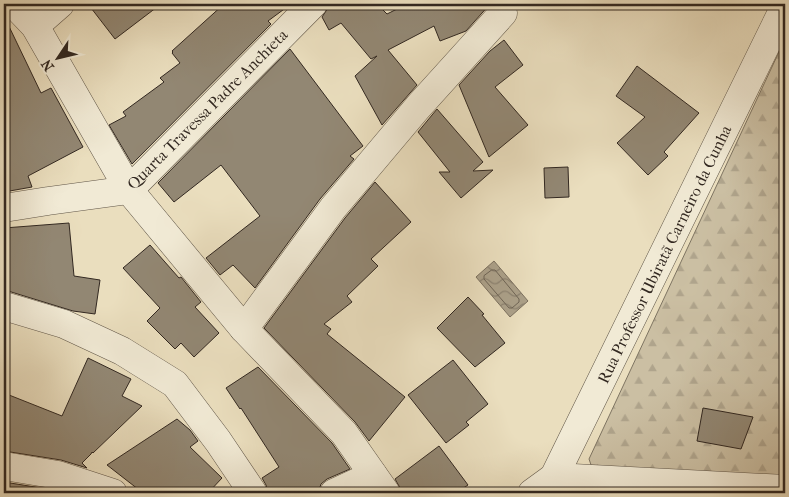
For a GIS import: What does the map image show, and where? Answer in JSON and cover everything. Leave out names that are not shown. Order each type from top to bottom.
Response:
[{"type":"street","points":[[14,4],[35,26],[129,190],[244,329],[344,433],[380,484],[334,493]]},
{"type":"street","points":[[35,26],[60,4]]},
{"type":"street","name":"Quarta Travessa Padre Anchieta","points":[[4,208],[129,190],[313,4]]},
{"type":"street","name":"Rua Professor Ubiratã Carneiro da Cunha","points":[[532,493],[554,477],[785,6]]},
{"type":"street","points":[[244,329],[333,208],[418,107],[503,12]]},
{"type":"street","points":[[4,306],[64,324],[122,351],[175,384],[218,441],[253,493]]},
{"type":"street","points":[[4,466],[58,475],[112,493]]},
{"type":"street","points":[[554,477],[785,489]]},
{"type":"green space","points":[[785,39],[785,493],[599,488],[589,459]]},
{"type":"water","points":[[494,261],[528,301],[510,317],[476,277]]},
{"type":"building","points":[[88,4],[161,4],[115,39]]},
{"type":"building","points":[[224,4],[291,4],[268,21],[271,24],[132,164],[109,125],[126,116],[123,112],[164,82],[160,78],[180,63],[172,51]]},
{"type":"building","points":[[328,4],[377,4],[387,14],[407,4],[490,4],[466,31],[440,41],[434,26],[388,50],[417,85],[382,125],[355,76],[377,56],[371,59],[341,23],[329,30],[322,17],[328,8]]},
{"type":"building","points":[[4,16],[41,93],[51,88],[83,147],[28,176],[32,187],[4,192]]},
{"type":"building","points":[[504,40],[523,65],[495,87],[528,125],[489,157],[459,85],[490,51]]},
{"type":"building","points":[[290,49],[363,146],[350,156],[354,159],[320,199],[255,288],[233,265],[220,275],[206,258],[260,216],[221,165],[174,202],[158,183]]},
{"type":"building","points":[[637,66],[699,113],[664,152],[668,156],[648,175],[617,143],[645,117],[616,96]]},
{"type":"building","points":[[437,109],[483,162],[473,171],[493,170],[461,198],[439,172],[450,172],[418,132]]},
{"type":"building","points":[[568,167],[569,197],[545,198],[544,168]]},
{"type":"building","points":[[375,182],[411,222],[371,259],[378,266],[347,296],[352,302],[324,324],[331,329],[327,334],[405,397],[369,441],[355,422],[264,328],[345,218]]},
{"type":"building","points":[[69,223],[74,276],[100,280],[95,314],[73,311],[4,291],[4,228]]},
{"type":"building","points":[[150,245],[179,278],[181,277],[201,302],[195,307],[219,333],[194,357],[181,343],[175,349],[147,321],[160,308],[123,268]]},
{"type":"building","points":[[468,297],[484,314],[482,315],[505,343],[475,367],[437,328]]},
{"type":"building","points":[[88,358],[131,379],[122,396],[142,406],[82,463],[87,468],[61,460],[4,451],[4,393],[62,416]]},
{"type":"building","points":[[453,360],[488,404],[466,422],[469,425],[446,443],[408,395]]},
{"type":"building","points":[[258,367],[332,443],[350,469],[327,479],[321,484],[318,493],[268,493],[262,478],[279,467],[226,388]]},
{"type":"building","points":[[703,408],[753,417],[741,449],[697,441]]},
{"type":"building","points":[[177,419],[190,430],[198,441],[190,447],[222,478],[208,493],[143,493],[107,465]]},
{"type":"building","points":[[439,446],[468,485],[456,493],[403,493],[395,479]]},
{"type":"building","points":[[4,482],[54,490],[64,493],[4,493]]}]
